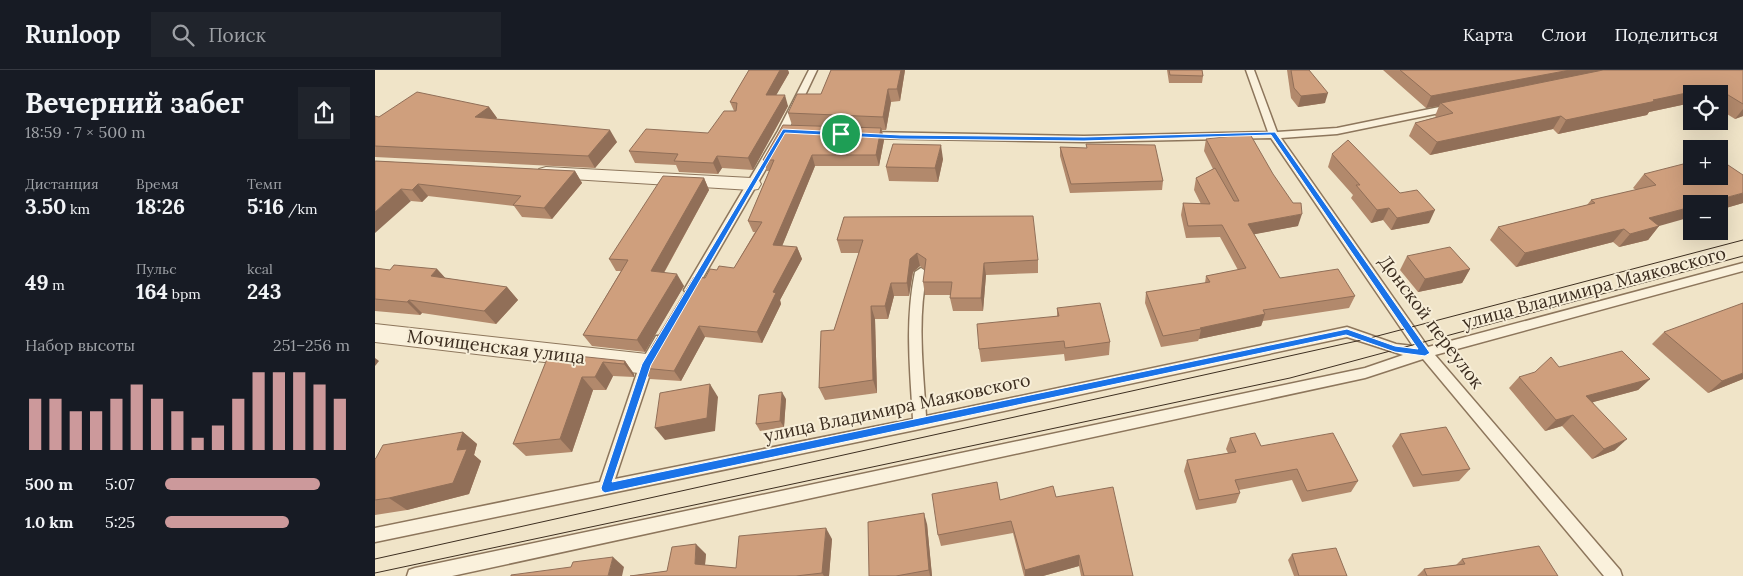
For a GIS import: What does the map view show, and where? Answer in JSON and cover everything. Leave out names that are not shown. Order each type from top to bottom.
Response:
[{"type":"street","points":[[523,172],[751,184]]},
{"type":"street","name":"Мочищенская улица","points":[[375,333],[647,364]]},
{"type":"lane","points":[[681,304],[751,184],[788,131],[813,70]]},
{"type":"lane","name":"Донской переулок","points":[[1250,70],[1273,133],[1425,353],[1614,576]]},
{"type":"lane","points":[[861,135],[1094,139],[1273,133],[1312,134],[1337,131],[1464,105]]},
{"type":"lane","name":"улица Владимира Маяковского","points":[[415,576],[1365,373],[1425,353],[1743,267]]},
{"type":"lane","points":[[920,423],[915,316],[916,291],[921,272]]},
{"type":"lane","points":[[605,488],[647,364],[667,330]]},
{"type":"lane","name":"улица Владимира Маяковского","points":[[375,535],[920,423],[1347,332],[1395,349],[1425,353]]},
{"type":"building","points":[[749,70],[780,70],[766,95],[785,95],[748,158],[717,156],[713,163],[674,161],[678,154],[629,151],[646,129],[708,133],[724,111],[736,111],[737,103],[730,102]]},
{"type":"building","points":[[831,70],[901,70],[897,89],[888,89],[883,117],[788,113],[797,94],[821,94]]},
{"type":"building","points":[[1169,70],[1202,70],[1203,76],[1170,75]]},
{"type":"building","points":[[1291,70],[1309,70],[1328,93],[1301,96],[1294,88]]},
{"type":"building","points":[[1400,70],[1570,70],[1431,96]]},
{"type":"building","points":[[1603,70],[1743,70],[1743,104],[1728,95],[1728,85],[1683,85],[1683,94],[1653,100],[1656,101],[1566,120],[1561,116],[1437,142],[1415,123],[1453,113],[1441,103]]},
{"type":"building","points":[[417,92],[489,107],[475,117],[610,130],[588,156],[375,146],[375,116],[379,117]]},
{"type":"building","points":[[783,125],[881,128],[876,155],[812,155],[773,245],[797,247],[773,292],[776,293],[757,332],[699,326],[674,371],[643,368],[644,364],[650,361],[653,354],[651,348],[694,277],[705,278],[710,269],[717,270],[719,266],[734,268],[762,222],[748,221],[774,160],[763,160]]},
{"type":"building","points":[[1250,134],[1273,174],[1293,203],[1301,203],[1302,214],[1248,224],[1280,278],[1338,269],[1355,296],[1263,310],[1265,314],[1163,336],[1146,292],[1210,282],[1206,276],[1246,268],[1222,225],[1188,226],[1183,203],[1210,204],[1196,178],[1215,168],[1234,201],[1239,201],[1206,139]]},
{"type":"building","points":[[1348,140],[1400,193],[1417,190],[1435,210],[1397,218],[1389,208],[1377,210],[1356,185],[1360,185],[1332,154]]},
{"type":"building","points":[[893,144],[941,145],[935,168],[886,167]]},
{"type":"building","points":[[1086,144],[1155,145],[1163,181],[1071,184],[1060,147],[1087,148]]},
{"type":"building","points":[[375,161],[575,171],[544,208],[513,205],[521,196],[418,184],[412,190],[401,189],[375,212]]},
{"type":"building","points":[[1683,164],[1683,185],[1728,185],[1728,165],[1743,175],[1743,193],[1728,197],[1728,195],[1683,195],[1683,209],[1649,218],[1659,226],[1630,234],[1624,229],[1525,253],[1498,227],[1595,203],[1591,200],[1656,185],[1644,174]]},
{"type":"building","points":[[663,176],[704,178],[651,271],[677,274],[637,340],[583,335],[628,260],[609,259]]},
{"type":"building","points":[[1033,216],[1038,260],[984,263],[981,298],[950,298],[952,282],[923,282],[926,259],[917,253],[910,259],[907,283],[891,283],[885,306],[871,306],[873,380],[819,388],[821,331],[834,330],[863,240],[837,240],[844,217]]},
{"type":"building","points":[[1450,247],[1470,269],[1425,279],[1407,256]]},
{"type":"building","points":[[394,265],[437,269],[431,276],[507,287],[484,311],[409,300],[407,302],[375,299],[375,268],[390,270]]},
{"type":"building","points":[[1100,303],[1110,342],[1065,348],[1064,341],[979,349],[977,324],[1059,316],[1057,308]]},
{"type":"building","points":[[1743,303],[1743,373],[1722,381],[1664,332]]},
{"type":"building","points":[[1622,351],[1650,379],[1586,396],[1627,439],[1604,449],[1573,415],[1556,420],[1519,377],[1535,372],[1551,357],[1559,367]]},
{"type":"building","points":[[568,355],[625,361],[624,364],[603,362],[595,377],[582,377],[560,439],[513,444],[547,359],[566,359]]},
{"type":"building","points":[[710,384],[707,418],[655,428],[660,393]]},
{"type":"building","points":[[782,392],[780,421],[756,424],[759,395]]},
{"type":"building","points":[[1446,427],[1470,469],[1422,475],[1400,434]]},
{"type":"building","points":[[463,432],[457,450],[467,449],[453,483],[375,500],[375,459],[383,445]]},
{"type":"building","points":[[1255,433],[1261,446],[1333,433],[1358,481],[1307,491],[1297,469],[1235,480],[1240,493],[1199,500],[1187,460],[1236,452],[1230,438]]},
{"type":"building","points":[[997,482],[1000,500],[1053,486],[1056,497],[1113,487],[1133,576],[1084,576],[1079,555],[1025,570],[1011,521],[938,535],[932,494]]},
{"type":"building","points":[[924,513],[929,570],[896,576],[869,576],[868,522]]},
{"type":"building","points":[[826,528],[822,573],[796,576],[630,576],[667,571],[672,547],[696,544],[695,564],[736,568],[739,536]]},
{"type":"building","points":[[1539,546],[1558,576],[1427,576],[1424,569],[1465,564],[1462,559]]},
{"type":"building","points":[[1336,548],[1347,576],[1299,576],[1292,554]]},
{"type":"building","points":[[613,557],[608,576],[511,576],[571,567],[573,562]]},
{"type":"tram line","points":[[375,559],[1366,339],[1743,240]]},
{"type":"tram line","points":[[375,573],[1290,378],[1743,256]]},
{"type":"route","points":[[783,131],[841,134],[900,137],[1084,139],[1273,133],[1287,156],[1425,353],[1395,349],[1347,332],[605,488],[647,364],[783,131]]}]
